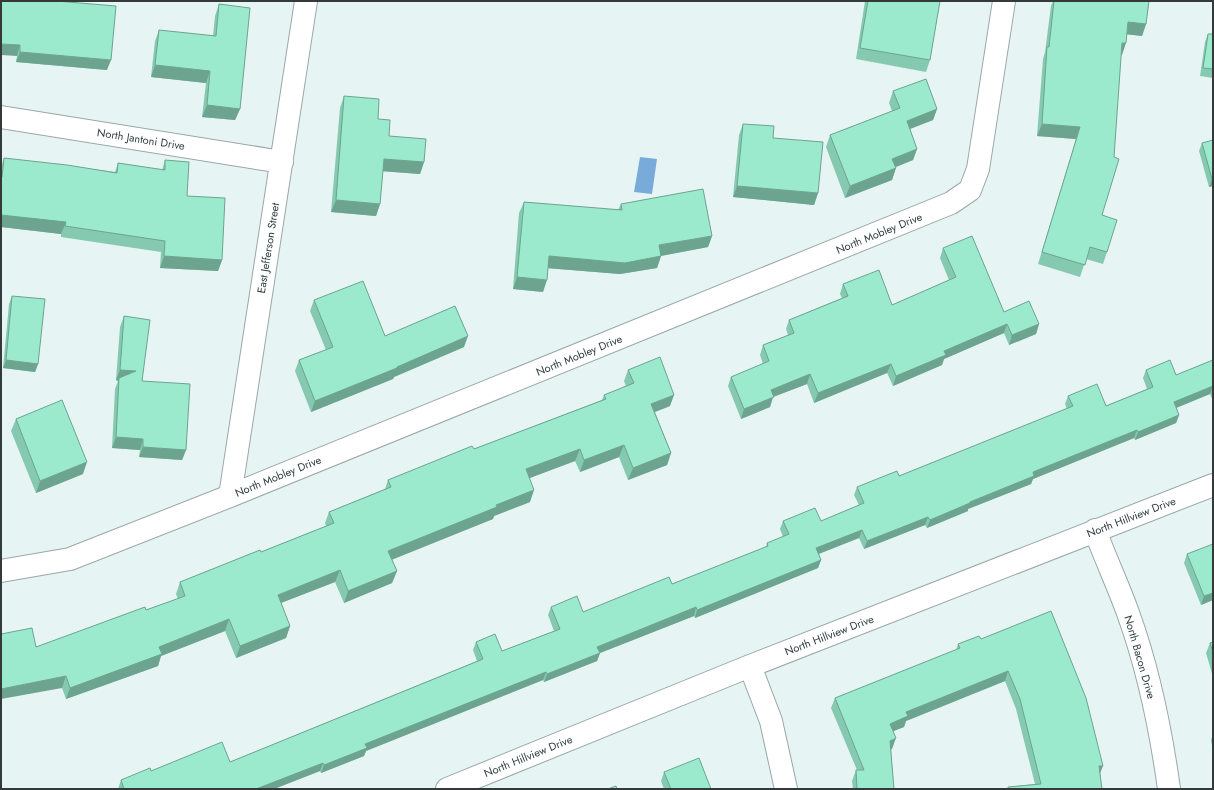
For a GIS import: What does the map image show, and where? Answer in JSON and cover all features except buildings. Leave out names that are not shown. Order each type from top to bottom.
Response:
[{"type":"street","name":"East Jefferson Street","points":[[230,496],[306,1]]},
{"type":"street","name":"North Mobley Drive","points":[[1,571],[70,559],[230,496],[951,203],[970,190],[978,169],[1004,1]]},
{"type":"street","name":"North Jantoni Drive","points":[[1,117],[282,162]]},
{"type":"street","name":"North Hillview Drive","points":[[447,789],[750,666],[1213,485]]},
{"type":"street","name":"North Bacon Drive","points":[[1095,530],[1128,614],[1145,670],[1157,717],[1169,789]]},
{"type":"street","points":[[750,666],[771,721],[786,789]]},
{"type":"water","points":[[640,157],[657,159],[652,194],[634,192]]}]
